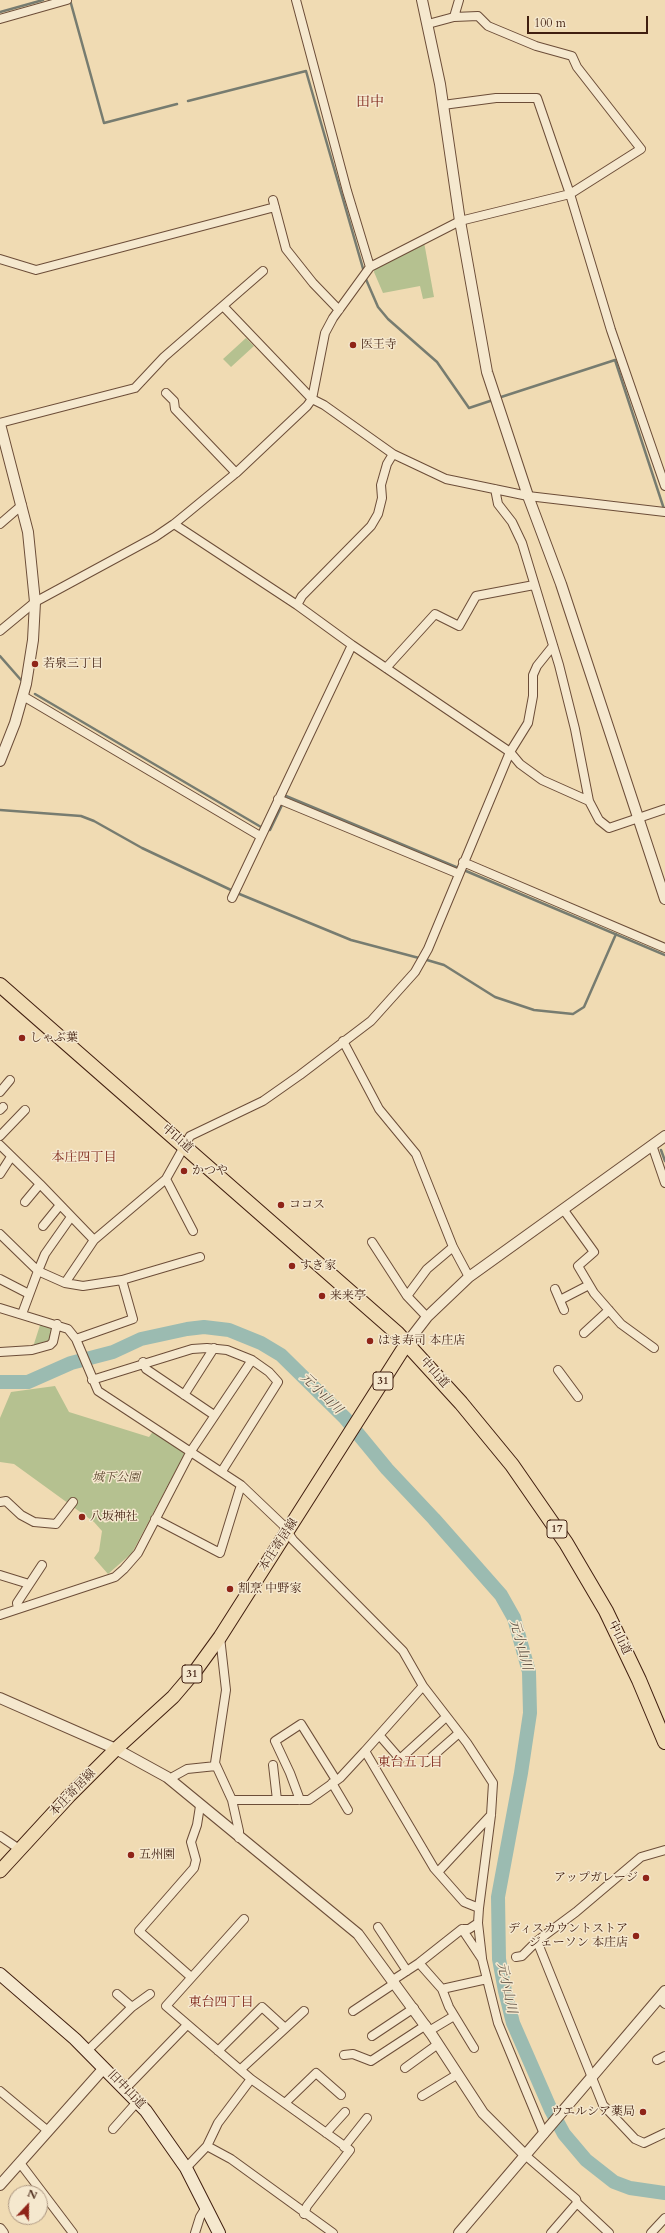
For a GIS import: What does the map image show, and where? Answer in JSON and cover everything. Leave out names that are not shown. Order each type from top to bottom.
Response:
[{"type":"highway","name":"中山道","points":[[0,986],[185,1146],[407,1343],[461,1403],[512,1465],[566,1543],[606,1612],[639,1680],[665,1742]]},
{"type":"main road","name":"本庄寄居線","points":[[0,1871],[19,1849],[116,1749],[173,1697],[220,1637],[407,1343]]},
{"type":"main road","name":"旧中山道","points":[[0,1974],[87,2051],[137,2102],[164,2135],[186,2168],[219,2233]]},
{"type":"street","points":[[0,19],[67,0]]},
{"type":"street","points":[[296,0],[347,191],[370,267]]},
{"type":"street","points":[[422,0],[443,105],[460,220],[487,372],[528,496],[561,584],[665,899]]},
{"type":"street","points":[[454,17],[459,0]]},
{"type":"street","points":[[0,631],[35,602],[155,537],[174,524],[236,473],[312,399],[325,333],[339,310],[370,267],[460,220],[570,194],[641,149],[577,67],[572,56],[536,46],[488,26],[478,16],[454,17],[428,24]]},
{"type":"street","points":[[443,105],[496,98],[537,98],[570,194],[611,330],[665,486]]},
{"type":"street","points":[[0,259],[36,270],[274,204],[286,249],[312,283],[339,310]]},
{"type":"street","points":[[0,761],[15,723],[23,696],[31,653],[35,602],[32,562],[22,506],[0,423],[135,388],[164,357],[263,271]]},
{"type":"street","points":[[223,306],[312,399],[324,405],[393,454],[446,479],[528,496],[665,512]]},
{"type":"street","points":[[166,393],[174,401],[175,410],[236,473]]},
{"type":"street","points":[[297,605],[302,596],[371,526],[378,514],[382,498],[381,485],[387,464],[393,454]]},
{"type":"street","points":[[495,489],[498,504],[512,522],[522,542],[575,729],[589,801],[599,820],[609,828],[665,809]]},
{"type":"street","points":[[0,524],[22,506]]},
{"type":"street","points":[[174,524],[297,605],[352,645],[510,752],[520,764],[542,780],[589,801]]},
{"type":"street","points":[[386,668],[435,614],[459,626],[476,596],[534,585]]},
{"type":"street","points":[[232,898],[260,836],[352,645]]},
{"type":"street","points":[[65,1283],[94,1240],[166,1179],[190,1136],[263,1101],[371,1021],[415,972],[428,949],[510,752],[528,723],[533,696],[533,675],[537,666],[552,646]]},
{"type":"street","points":[[23,696],[260,836]]},
{"type":"street","points":[[278,799],[459,874]]},
{"type":"street","points":[[464,862],[665,948]]},
{"type":"street","points":[[343,1041],[379,1109],[416,1154],[453,1247],[469,1277]]},
{"type":"street","points":[[0,1092],[10,1080]]},
{"type":"street","points":[[0,1136],[25,1110]]},
{"type":"street","points":[[407,1343],[427,1317],[469,1277],[665,1136]]},
{"type":"street","points":[[0,1145],[94,1240]]},
{"type":"street","points":[[652,1145],[665,1183]]},
{"type":"street","points":[[0,1174],[11,1157]]},
{"type":"street","points":[[166,1179],[192,1231]]},
{"type":"street","points":[[25,1202],[40,1184]]},
{"type":"street","points":[[43,1226],[60,1205]]},
{"type":"street","points":[[563,1209],[594,1252],[578,1266],[589,1285],[621,1324],[654,1348]]},
{"type":"street","points":[[22,1314],[45,1254],[71,1217]]},
{"type":"street","points":[[0,1234],[38,1271],[65,1283],[82,1286],[122,1280],[200,1257]]},
{"type":"street","points":[[372,1242],[407,1296],[427,1317]]},
{"type":"street","points":[[407,1296],[427,1270],[453,1247]]},
{"type":"street","points":[[0,1279],[29,1294]]},
{"type":"street","points":[[77,1343],[132,1319],[122,1280]]},
{"type":"street","points":[[560,1300],[589,1285]]},
{"type":"street","points":[[554,1289],[564,1310]]},
{"type":"street","points":[[0,1308],[58,1324],[68,1329],[77,1343],[90,1376],[98,1391],[222,1471],[241,1485],[402,1651],[423,1686],[459,1733],[493,1783],[491,1815],[478,1908],[482,1959],[498,2024],[545,2133]]},
{"type":"street","points":[[584,1333],[609,1310]]},
{"type":"street","points":[[0,1352],[32,1350],[50,1345],[58,1324]]},
{"type":"street","points":[[90,1376],[182,1351],[214,1348],[238,1354],[252,1360],[269,1372],[278,1382],[222,1471]]},
{"type":"street","points":[[184,1395],[214,1348]]},
{"type":"street","points":[[0,1615],[114,1577],[138,1553],[191,1451],[252,1360]]},
{"type":"street","points":[[143,1362],[146,1369],[214,1415]]},
{"type":"street","points":[[558,1370],[578,1397]]},
{"type":"street","points":[[155,1519],[220,1553],[241,1485]]},
{"type":"street","points":[[0,1502],[6,1500],[21,1515],[34,1522],[56,1524],[73,1502]]},
{"type":"street","points":[[18,1609],[17,1602],[42,1565]]},
{"type":"street","points":[[0,1575],[29,1584]]},
{"type":"street","points":[[220,1637],[226,1690],[215,1763],[232,1800],[239,1831],[238,1838]]},
{"type":"street","points":[[232,1800],[309,1800],[334,1782],[380,1736],[423,1686]]},
{"type":"street","points":[[0,1698],[116,1749],[146,1764],[170,1779],[238,1838],[358,1934],[414,2008],[484,2113],[525,2154],[576,2199],[577,2203],[609,2233]]},
{"type":"street","points":[[380,1736],[400,1758],[446,1717]]},
{"type":"street","points":[[300,1800],[290,1773],[275,1741],[301,1724],[348,1810]]},
{"type":"street","points":[[426,1762],[459,1733]]},
{"type":"street","points":[[365,1751],[438,1872],[464,1902],[478,1908]]},
{"type":"street","points":[[272,1765],[277,1800]]},
{"type":"street","points":[[170,1779],[187,1770],[216,1766]]},
{"type":"street","points":[[191,1977],[139,1931],[194,1868],[196,1860],[191,1842],[197,1826],[200,1806]]},
{"type":"street","points":[[438,1872],[491,1815]]},
{"type":"street","points":[[0,1836],[19,1849]]},
{"type":"street","points":[[516,1957],[522,1956],[537,1941],[576,1912],[641,1857],[665,1850]]},
{"type":"street","points":[[244,1919],[166,2006],[251,2079],[350,2150],[307,2206],[304,2214]]},
{"type":"street","points":[[353,2011],[419,1963],[462,1929],[469,1928],[478,1923]]},
{"type":"street","points":[[378,1927],[407,1971]]},
{"type":"street","points":[[462,1929],[482,1959]]},
{"type":"street","points":[[537,1941],[603,2104],[635,2139],[644,2143],[665,2133]]},
{"type":"street","points":[[419,1963],[442,1989],[454,2016],[474,2048]]},
{"type":"street","points":[[442,1989],[487,1979]]},
{"type":"street","points":[[117,1994],[132,2007]]},
{"type":"street","points":[[87,2051],[132,2007],[150,1994]]},
{"type":"street","points":[[459,2233],[504,2183],[525,2154],[545,2133],[592,2076],[663,1998]]},
{"type":"street","points":[[218,2051],[262,2007],[285,2028]]},
{"type":"street","points":[[372,2036],[414,2008]]},
{"type":"street","points":[[241,2069],[304,2011]]},
{"type":"street","points":[[344,2055],[353,2054],[372,2061],[428,2028],[454,2016]]},
{"type":"street","points":[[125,2090],[187,2025]]},
{"type":"street","points":[[405,2068],[438,2044]]},
{"type":"street","points":[[657,2060],[665,2056]]},
{"type":"street","points":[[0,2185],[104,2068]]},
{"type":"street","points":[[285,2104],[316,2073],[341,2095]]},
{"type":"street","points":[[422,2096],[458,2074]]},
{"type":"street","points":[[186,2168],[207,2146],[218,2124],[251,2079]]},
{"type":"street","points":[[0,2091],[48,2131]]},
{"type":"street","points":[[113,2129],[137,2102]]},
{"type":"street","points":[[326,2133],[346,2112]]},
{"type":"street","points":[[344,2147],[367,2118]]},
{"type":"street","points":[[207,2146],[231,2159],[304,2214],[333,2233]]},
{"type":"street","points":[[20,2163],[72,2233]]},
{"type":"street","points":[[551,2233],[577,2203]]},
{"type":"street","points":[[196,2233],[200,2217],[206,2207]]},
{"type":"street","points":[[651,2233],[665,2218]]},
{"type":"street","points":[[0,2230],[3,2233]]},
{"type":"green space","points":[[424,242],[434,297],[423,299],[420,286],[383,293],[374,272],[375,266]]},
{"type":"green space","points":[[246,338],[254,346],[231,367],[223,359]]},
{"type":"green space","points":[[41,1322],[54,1328],[50,1341],[33,1347]]},
{"type":"green space","name":"城下公園","points":[[55,1386],[69,1412],[149,1437],[154,1430],[185,1453],[132,1553],[108,1574],[94,1558],[99,1551],[102,1531],[94,1522],[14,1464],[0,1462],[0,1418],[11,1392]]},
{"type":"waterway","points":[[0,12],[43,0]]},
{"type":"waterway","points":[[70,0],[104,123],[177,104]]},
{"type":"waterway","points":[[188,101],[306,71],[364,272]]},
{"type":"waterway","points":[[365,277],[378,307],[388,319],[437,362],[469,408],[493,400]]},
{"type":"waterway","points":[[498,398],[615,360],[664,509]]},
{"type":"waterway","points":[[0,656],[21,680]]},
{"type":"waterway","points":[[35,694],[261,827]]},
{"type":"waterway","points":[[286,796],[456,867]]},
{"type":"waterway","points":[[270,830],[282,805]]},
{"type":"waterway","points":[[0,810],[81,816],[94,821],[142,848],[231,890]]},
{"type":"waterway","points":[[466,871],[665,955]]},
{"type":"waterway","points":[[237,893],[351,940],[419,958]]},
{"type":"waterway","points":[[427,960],[444,965],[495,997],[534,1010],[573,1014],[584,1007],[616,934]]},
{"type":"waterway","points":[[661,1150],[665,1161]]},
{"type":"waterway","name":"元小山川","points":[[0,1382],[28,1382],[71,1363],[113,1352],[141,1339],[187,1329],[204,1327],[229,1330],[261,1343],[281,1355],[345,1418],[387,1469],[434,1519],[501,1595],[514,1618],[529,1672],[530,1713],[521,1773],[498,1897],[499,1959],[513,2023],[551,2110],[564,2134],[586,2160],[614,2182],[630,2188],[665,2193]]},
{"type":"place","name":"医王寺","points":[[353,345]]},
{"type":"place","name":"若泉三丁目","points":[[35,664]]},
{"type":"place","name":"しゃぶ葉","points":[[22,1038]]},
{"type":"place","name":"かつや","points":[[184,1171]]},
{"type":"place","name":"ココス","points":[[281,1205]]},
{"type":"place","name":"すき家","points":[[292,1266]]},
{"type":"place","name":"来来亭","points":[[322,1296]]},
{"type":"place","name":"はま寿司 本庄店","points":[[370,1341]]},
{"type":"place","name":"八坂神社","points":[[82,1517]]},
{"type":"place","name":"割烹 中野家","points":[[230,1589]]},
{"type":"place","name":"五州園","points":[[131,1855]]},
{"type":"place","name":"アップガレージ","points":[[646,1878]]},
{"type":"place","name":"ディスカウントストア ジェーソン 本庄店","points":[[636,1936]]},
{"type":"place","name":"ウエルシア薬局","points":[[643,2112]]},
{"type":"district","name":"田中","points":[[370,103]]},
{"type":"district","name":"本庄四丁目","points":[[84,1158]]},
{"type":"district","name":"東台五丁目","points":[[410,1763]]},
{"type":"district","name":"東台四丁目","points":[[221,2003]]}]
